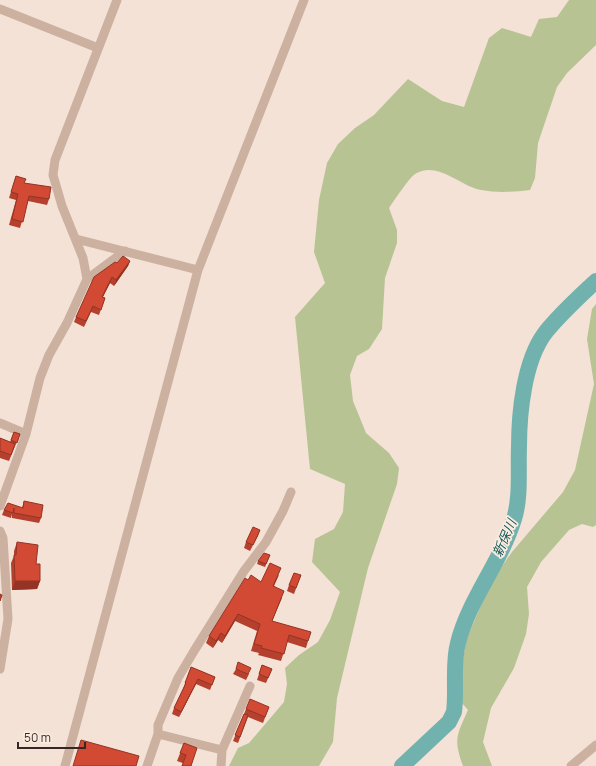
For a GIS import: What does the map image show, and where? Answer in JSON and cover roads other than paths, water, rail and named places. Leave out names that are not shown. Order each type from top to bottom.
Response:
[{"type":"street","points":[[87,279],[84,258],[62,206],[53,175],[55,160],[117,0]]},
{"type":"street","points":[[65,766],[198,270],[304,0]]},
{"type":"street","points":[[0,9],[98,48]]},
{"type":"street","points":[[76,239],[198,270]]},
{"type":"street","points":[[0,506],[26,434],[40,378],[49,355],[67,323],[87,279],[125,251]]},
{"type":"street","points":[[0,423],[26,434]]},
{"type":"street","points":[[147,766],[158,734],[158,725],[178,678],[244,571],[266,542],[283,511],[291,492]]},
{"type":"street","points":[[0,531],[3,538],[8,619],[0,669]]},
{"type":"street","points":[[221,766],[222,750],[250,686]]},
{"type":"street","points":[[158,734],[222,750]]},
{"type":"street","points":[[571,766],[596,745]]},
{"type":"waterway","name":"新保川","points":[[402,766],[449,722],[454,712],[455,660],[458,643],[470,611],[508,535],[518,502],[520,419],[524,388],[532,358],[545,333],[569,306],[596,281]]}]
